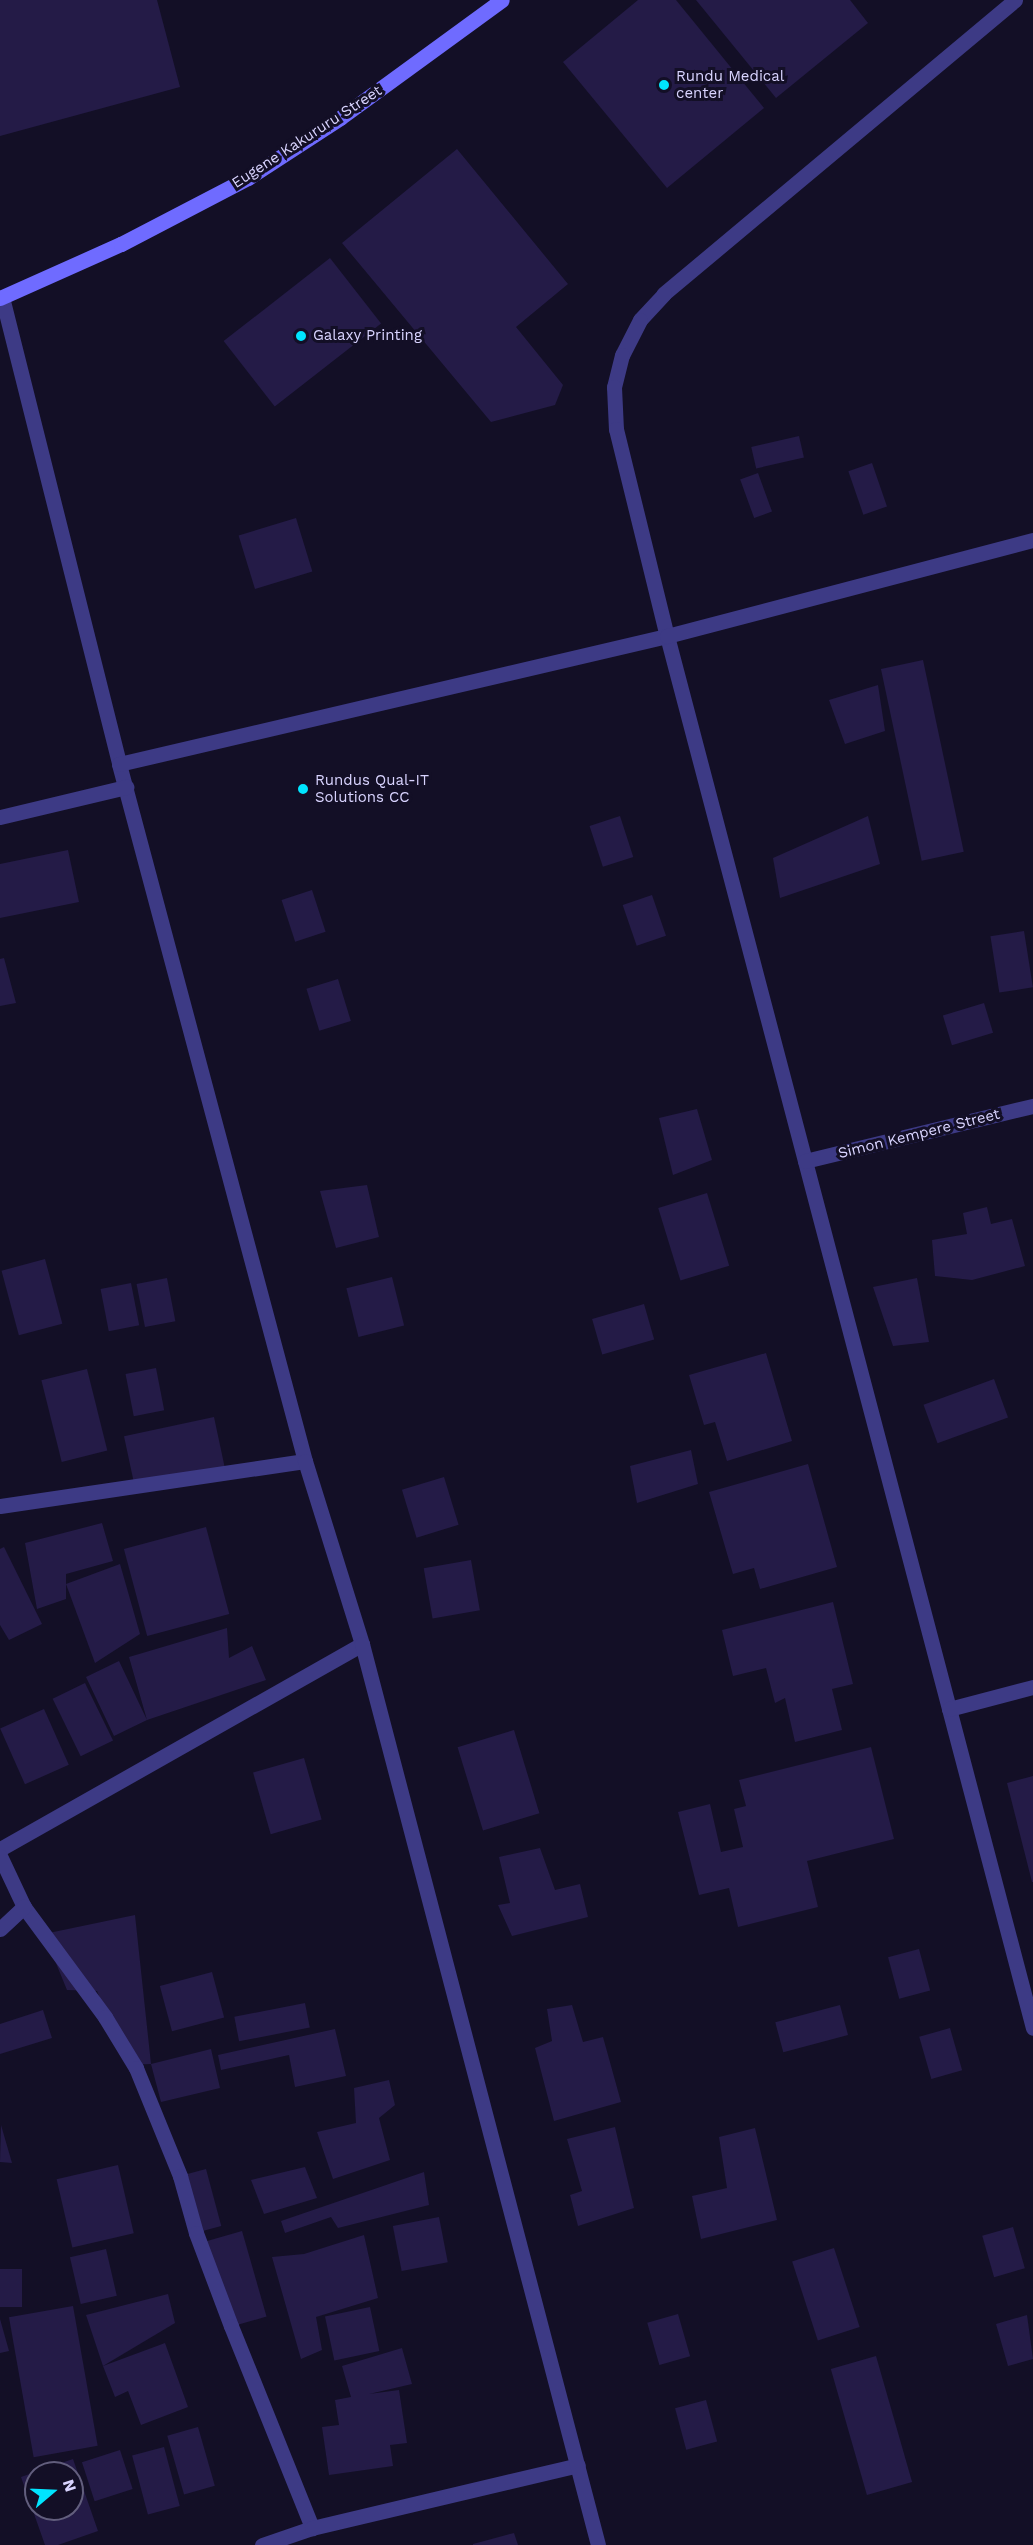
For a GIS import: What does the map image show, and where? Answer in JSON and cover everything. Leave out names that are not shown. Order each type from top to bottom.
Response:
[{"type":"main road","name":"Eugene Kakururu Street","points":[[1,297],[121,244],[248,178],[340,118],[502,0]]},
{"type":"street","points":[[1015,0],[664,294],[640,320],[622,355],[614,387],[616,429],[667,636],[1033,2028]]},
{"type":"street","points":[[1,297],[119,764],[305,1461],[362,1644],[598,2545]]},
{"type":"street","points":[[119,764],[667,636],[1033,540]]},
{"type":"street","points":[[0,817],[126,787]]},
{"type":"street","name":"Simon Kempere Street","points":[[805,1161],[1033,1106]]},
{"type":"street","points":[[0,1506],[305,1461]]},
{"type":"street","points":[[0,1849],[362,1644]]},
{"type":"street","points":[[949,1709],[1033,1687]]},
{"type":"street","points":[[0,1856],[24,1907],[105,2017],[136,2068],[180,2176],[196,2233],[219,2295],[312,2528]]},
{"type":"street","points":[[0,1929],[24,1907]]},
{"type":"street","points":[[262,2545],[312,2528],[578,2465]]},
{"type":"building","points":[[0,0],[157,0],[180,87],[0,136]]},
{"type":"building","name":"Rundu Medical center","points":[[638,0],[676,0],[764,108],[667,188],[563,62]]},
{"type":"building","points":[[696,0],[850,0],[868,23],[776,98]]},
{"type":"building","points":[[457,149],[568,284],[516,327],[563,385],[555,405],[491,422],[342,243]]},
{"type":"building","points":[[330,258],[381,323],[275,407],[224,341]]},
{"type":"building","points":[[799,436],[804,457],[756,468],[751,447]]},
{"type":"building","points":[[872,463],[887,506],[863,515],[848,471]]},
{"type":"building","points":[[758,473],[772,512],[754,518],[740,479]]},
{"type":"building","points":[[296,518],[312,572],[255,589],[239,536]]},
{"type":"building","points":[[923,660],[964,852],[922,861],[881,669]]},
{"type":"building","points":[[878,685],[885,731],[845,744],[829,700]]},
{"type":"building","points":[[620,816],[633,857],[603,867],[590,826]]},
{"type":"building","points":[[868,816],[880,864],[780,898],[773,858]]},
{"type":"building","points":[[68,850],[79,902],[0,918],[0,864]]},
{"type":"building","points":[[312,890],[326,932],[295,942],[282,900]]},
{"type":"building","points":[[652,895],[666,936],[637,946],[623,905]]},
{"type":"building","points":[[1024,931],[1033,987],[999,993],[990,936]]},
{"type":"building","points":[[4,958],[16,1003],[0,1006],[0,959]]},
{"type":"building","points":[[338,979],[351,1021],[319,1031],[306,989]]},
{"type":"building","points":[[984,1003],[993,1033],[952,1045],[943,1016]]},
{"type":"building","points":[[697,1109],[712,1160],[673,1175],[659,1118]]},
{"type":"building","points":[[367,1185],[379,1237],[336,1248],[320,1191]]},
{"type":"building","points":[[707,1193],[729,1266],[680,1281],[658,1208]]},
{"type":"building","points":[[987,1207],[991,1224],[1012,1219],[1025,1266],[972,1280],[935,1276],[932,1240],[967,1234],[963,1213]]},
{"type":"building","points":[[45,1259],[62,1324],[19,1335],[2,1271]]},
{"type":"building","points":[[392,1277],[404,1326],[358,1337],[346,1288]]},
{"type":"building","points":[[167,1278],[175,1321],[145,1327],[137,1284]]},
{"type":"building","points":[[917,1278],[929,1342],[893,1346],[873,1287]]},
{"type":"building","points":[[131,1283],[139,1325],[109,1331],[101,1289]]},
{"type":"building","points":[[644,1304],[654,1340],[602,1354],[592,1319]]},
{"type":"building","points":[[766,1353],[792,1441],[727,1461],[715,1422],[704,1425],[689,1375]]},
{"type":"building","points":[[156,1368],[164,1410],[134,1416],[126,1374]]},
{"type":"building","points":[[87,1369],[107,1451],[62,1462],[41,1380]]},
{"type":"building","points":[[994,1379],[1008,1418],[938,1443],[924,1405]]},
{"type":"building","points":[[214,1417],[225,1469],[135,1488],[124,1436]]},
{"type":"building","points":[[691,1450],[698,1484],[637,1503],[630,1466]]},
{"type":"building","points":[[808,1464],[837,1567],[760,1589],[754,1568],[733,1574],[709,1492]]},
{"type":"building","points":[[444,1477],[459,1525],[417,1538],[402,1490]]},
{"type":"building","points":[[102,1523],[113,1561],[66,1574],[66,1599],[37,1609],[25,1543]]},
{"type":"building","points":[[206,1527],[229,1614],[147,1636],[124,1549]]},
{"type":"building","points":[[4,1547],[42,1624],[9,1640],[0,1625],[0,1549]]},
{"type":"building","points":[[471,1560],[480,1610],[433,1619],[424,1568]]},
{"type":"building","points":[[120,1564],[140,1634],[95,1663],[66,1584]]},
{"type":"building","points":[[833,1602],[853,1684],[832,1689],[842,1730],[795,1742],[785,1698],[775,1703],[766,1668],[733,1676],[722,1630]]},
{"type":"building","points":[[227,1628],[229,1658],[252,1646],[266,1680],[147,1720],[129,1657]]},
{"type":"building","points":[[119,1661],[147,1720],[114,1736],[86,1677]]},
{"type":"building","points":[[85,1683],[113,1741],[81,1756],[53,1699]]},
{"type":"building","points":[[44,1709],[69,1765],[25,1784],[0,1729]]},
{"type":"building","points":[[514,1730],[539,1813],[483,1830],[458,1747]]},
{"type":"building","points":[[871,1747],[894,1839],[807,1861],[818,1907],[738,1927],[729,1888],[699,1895],[678,1812],[710,1804],[721,1852],[743,1847],[734,1809],[746,1806],[739,1780]]},
{"type":"building","points":[[304,1758],[322,1820],[271,1834],[253,1773]]},
{"type":"building","points":[[1033,1776],[1033,1882],[1032,1882],[1007,1783]]},
{"type":"building","points":[[540,1848],[555,1890],[580,1884],[588,1917],[512,1936],[498,1905],[510,1903],[499,1857]]},
{"type":"building","points":[[135,1915],[151,2064],[127,2065],[97,1991],[67,1990],[44,1934]]},
{"type":"building","points":[[919,1949],[930,1991],[899,1999],[888,1957]]},
{"type":"building","points":[[212,1972],[224,2017],[172,2031],[160,1986]]},
{"type":"building","points":[[305,2003],[310,2028],[239,2041],[234,2017]]},
{"type":"building","points":[[572,2005],[583,2042],[603,2037],[621,2102],[554,2121],[535,2048],[552,2041],[547,2009]]},
{"type":"building","points":[[840,2005],[848,2035],[783,2052],[775,2022]]},
{"type":"building","points":[[43,2010],[52,2038],[0,2054],[0,2024]]},
{"type":"building","points":[[950,2028],[962,2070],[931,2079],[919,2037]]},
{"type":"building","points":[[335,2029],[346,2076],[295,2087],[289,2055],[221,2070],[218,2055]]},
{"type":"building","points":[[211,2049],[220,2088],[161,2102],[151,2064]]},
{"type":"building","points":[[389,2080],[395,2105],[379,2118],[390,2160],[333,2179],[317,2132],[356,2123],[354,2088]]},
{"type":"building","points":[[1,2125],[12,2163],[0,2162]]},
{"type":"building","points":[[615,2127],[634,2208],[578,2226],[570,2195],[582,2191],[567,2139]]},
{"type":"building","points":[[755,2128],[777,2220],[701,2239],[692,2196],[727,2188],[719,2137]]},
{"type":"building","points":[[118,2165],[134,2233],[72,2247],[57,2179]]},
{"type":"building","points":[[305,2167],[317,2198],[264,2214],[251,2180]]},
{"type":"building","points":[[206,2169],[221,2226],[195,2233],[180,2176]]},
{"type":"building","points":[[424,2172],[429,2205],[338,2228],[331,2217],[285,2233],[281,2221]]},
{"type":"building","points":[[439,2217],[448,2262],[402,2271],[393,2226]]},
{"type":"building","points":[[1013,2227],[1025,2268],[994,2277],[982,2236]]},
{"type":"building","points":[[242,2231],[267,2317],[230,2327],[205,2241]]},
{"type":"building","points":[[364,2235],[378,2298],[316,2317],[322,2350],[301,2359],[272,2257],[304,2254]]},
{"type":"building","points":[[834,2248],[860,2327],[818,2341],[792,2262]]},
{"type":"building","points":[[106,2249],[117,2296],[81,2304],[70,2257]]},
{"type":"building","points":[[0,2269],[22,2269],[22,2307],[0,2307]]},
{"type":"building","points":[[168,2294],[175,2323],[103,2366],[86,2315]]},
{"type":"building","points":[[73,2306],[98,2446],[34,2457],[9,2317]]},
{"type":"building","points":[[370,2307],[379,2351],[334,2361],[325,2317]]},
{"type":"building","points":[[678,2314],[690,2356],[659,2365],[647,2323]]},
{"type":"building","points":[[1027,2315],[1033,2359],[1008,2366],[996,2324]]},
{"type":"building","points":[[0,2319],[9,2351],[0,2353]]},
{"type":"building","points":[[165,2343],[188,2407],[141,2425],[128,2391],[115,2397],[103,2366]]},
{"type":"building","points":[[402,2348],[412,2384],[369,2394],[399,2390],[407,2443],[390,2445],[393,2466],[329,2475],[322,2427],[339,2425],[335,2400],[351,2397],[342,2366]]},
{"type":"building","points":[[876,2356],[912,2482],[867,2495],[831,2369]]},
{"type":"building","points":[[706,2400],[717,2442],[686,2450],[675,2408]]},
{"type":"building","points":[[198,2427],[215,2486],[184,2494],[167,2436]]},
{"type":"building","points":[[164,2447],[180,2506],[148,2514],[132,2456]]},
{"type":"building","points":[[120,2450],[133,2489],[95,2501],[84,2462]]},
{"type":"building","points":[[84,2491],[98,2531],[58,2545],[45,2545],[37,2521],[84,2521]]},
{"type":"building","points":[[514,2533],[518,2545],[473,2545],[473,2544]]},
{"type":"place","name":"Rundu Medical center","points":[[664,85]]},
{"type":"place","name":"Galaxy Printing","points":[[301,336]]},
{"type":"place","name":"Rundus Qual-IT Solutions CC","points":[[303,789]]}]
